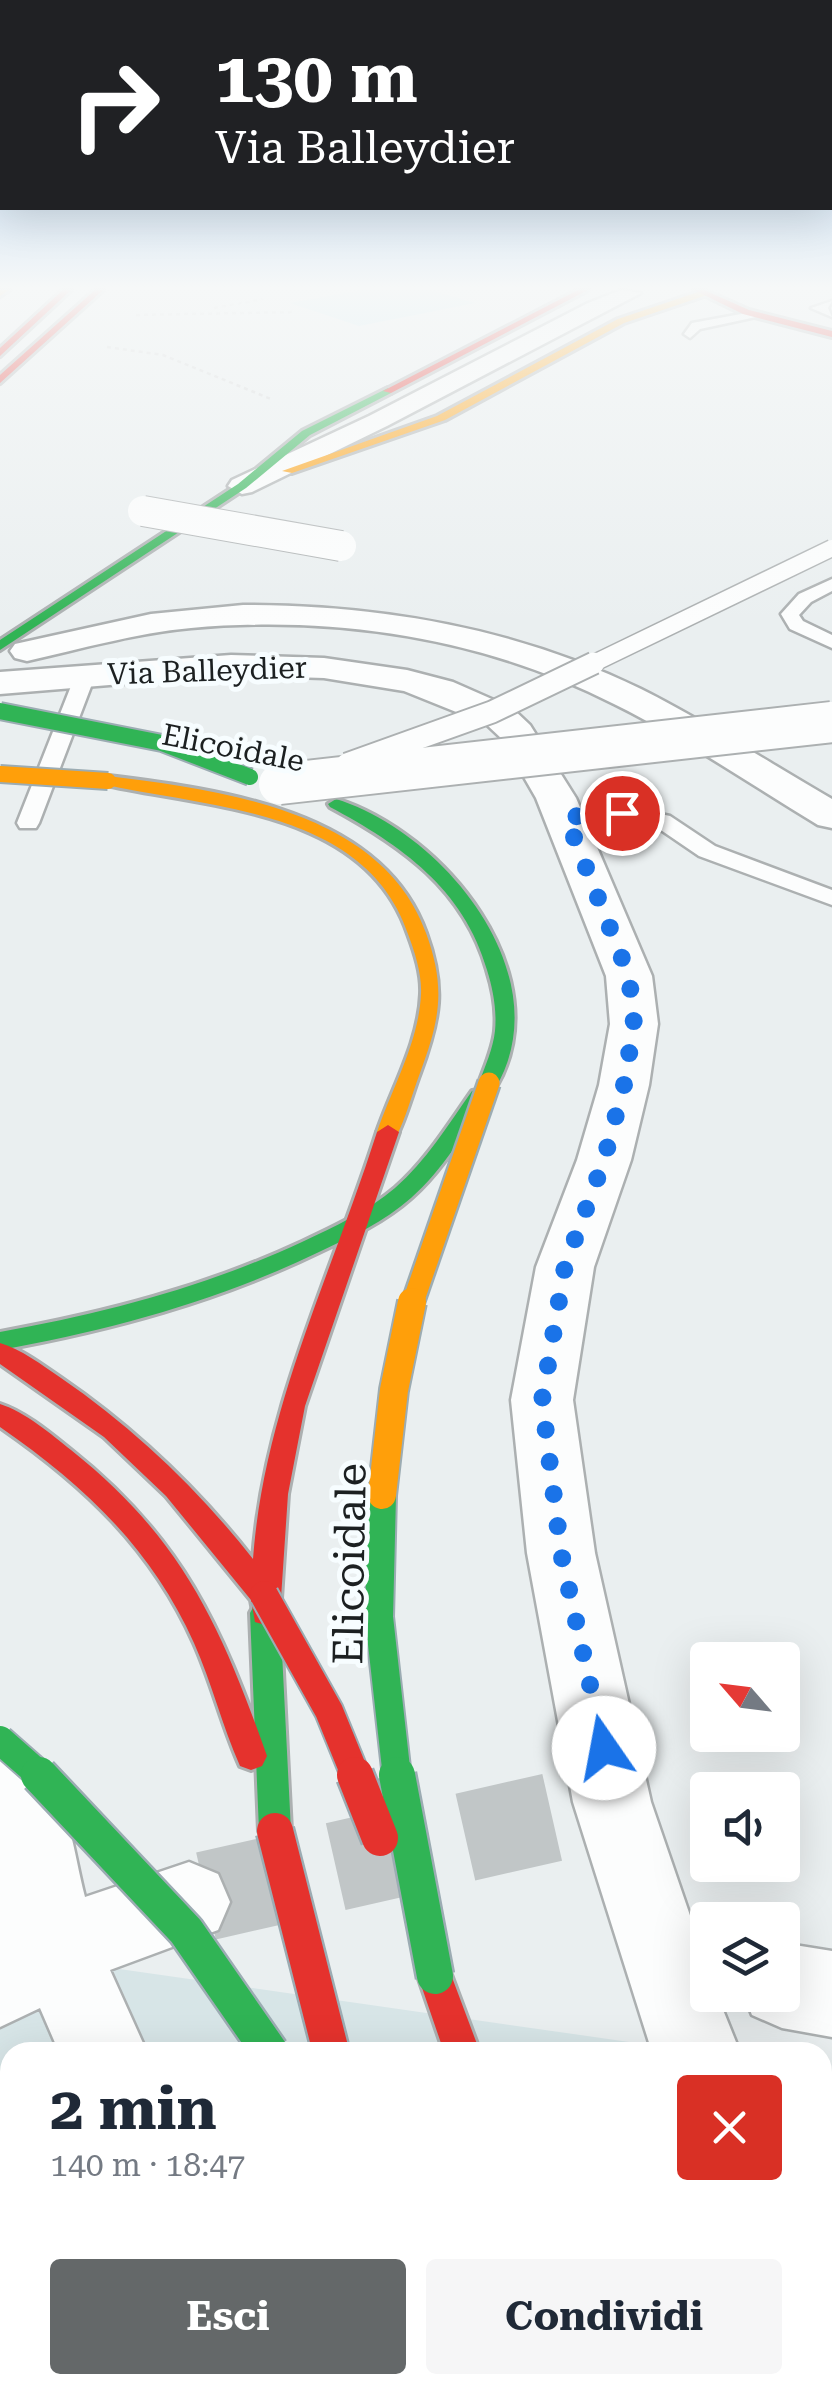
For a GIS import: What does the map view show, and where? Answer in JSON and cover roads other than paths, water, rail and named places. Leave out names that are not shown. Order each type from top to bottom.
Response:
[{"type":"main road","points":[[0,646],[242,486],[306,432],[363,402]]},
{"type":"main road","points":[[242,486],[441,418],[472,402]]},
{"type":"main road","points":[[0,711],[162,743],[265,780]]},
{"type":"main road","name":"Elicoidale","points":[[36,749],[186,764],[265,780],[342,807],[386,831],[466,898],[488,937],[500,979],[506,1036],[416,1282],[395,1386],[378,1581],[387,1728],[435,1976],[458,2042]]},
{"type":"main road","points":[[0,774],[165,786],[251,804],[312,826],[387,880],[419,929],[428,953],[432,993],[361,1220]]},
{"type":"main road","name":"Elicoidale","points":[[0,1341],[86,1328],[178,1304],[297,1256],[392,1203],[416,1180],[490,1082]]},
{"type":"main road","name":"Elicoidale","points":[[328,2042],[275,1831],[264,1595],[286,1431],[318,1329],[361,1220]]},
{"type":"main road","points":[[0,1352],[64,1388],[122,1430],[171,1475],[264,1595],[329,1711],[435,1976]]},
{"type":"main road","points":[[0,1414],[77,1470],[138,1523],[189,1598],[225,1676],[275,1831]]},
{"type":"main road","points":[[0,1740],[54,1788],[186,1931],[263,2042]]},
{"type":"street","points":[[242,486],[415,402]]},
{"type":"street","points":[[143,512],[341,546]]},
{"type":"street","points":[[0,656],[187,619],[296,615],[394,624],[504,648],[594,681],[832,816]]},
{"type":"street","name":"Via Balleydier","points":[[0,683],[231,666],[324,668],[440,690],[499,716],[518,733],[566,817],[629,976],[634,1024],[624,1085],[604,1160],[565,1266],[542,1400],[561,1553],[604,1748],[589,1808],[686,1966],[695,2042]]},
{"type":"street","points":[[265,780],[832,722]]},
{"type":"street","points":[[0,1786],[24,1807],[19,1948],[95,2042]]},
{"type":"street","points":[[19,1948],[206,1896]]},
{"type":"street","points":[[800,1988],[832,1994]]},
{"type":"lane","points":[[265,780],[376,756],[492,712],[832,548]]},
{"type":"lane","points":[[832,584],[805,598],[790,614],[796,625],[832,642]]},
{"type":"lane","name":"Via Balleydier","points":[[28,823],[84,676]]},
{"type":"lane","points":[[566,817],[622,813],[662,821],[706,850],[832,898]]},
{"type":"tunnel","points":[[206,1896],[567,1814]]}]
